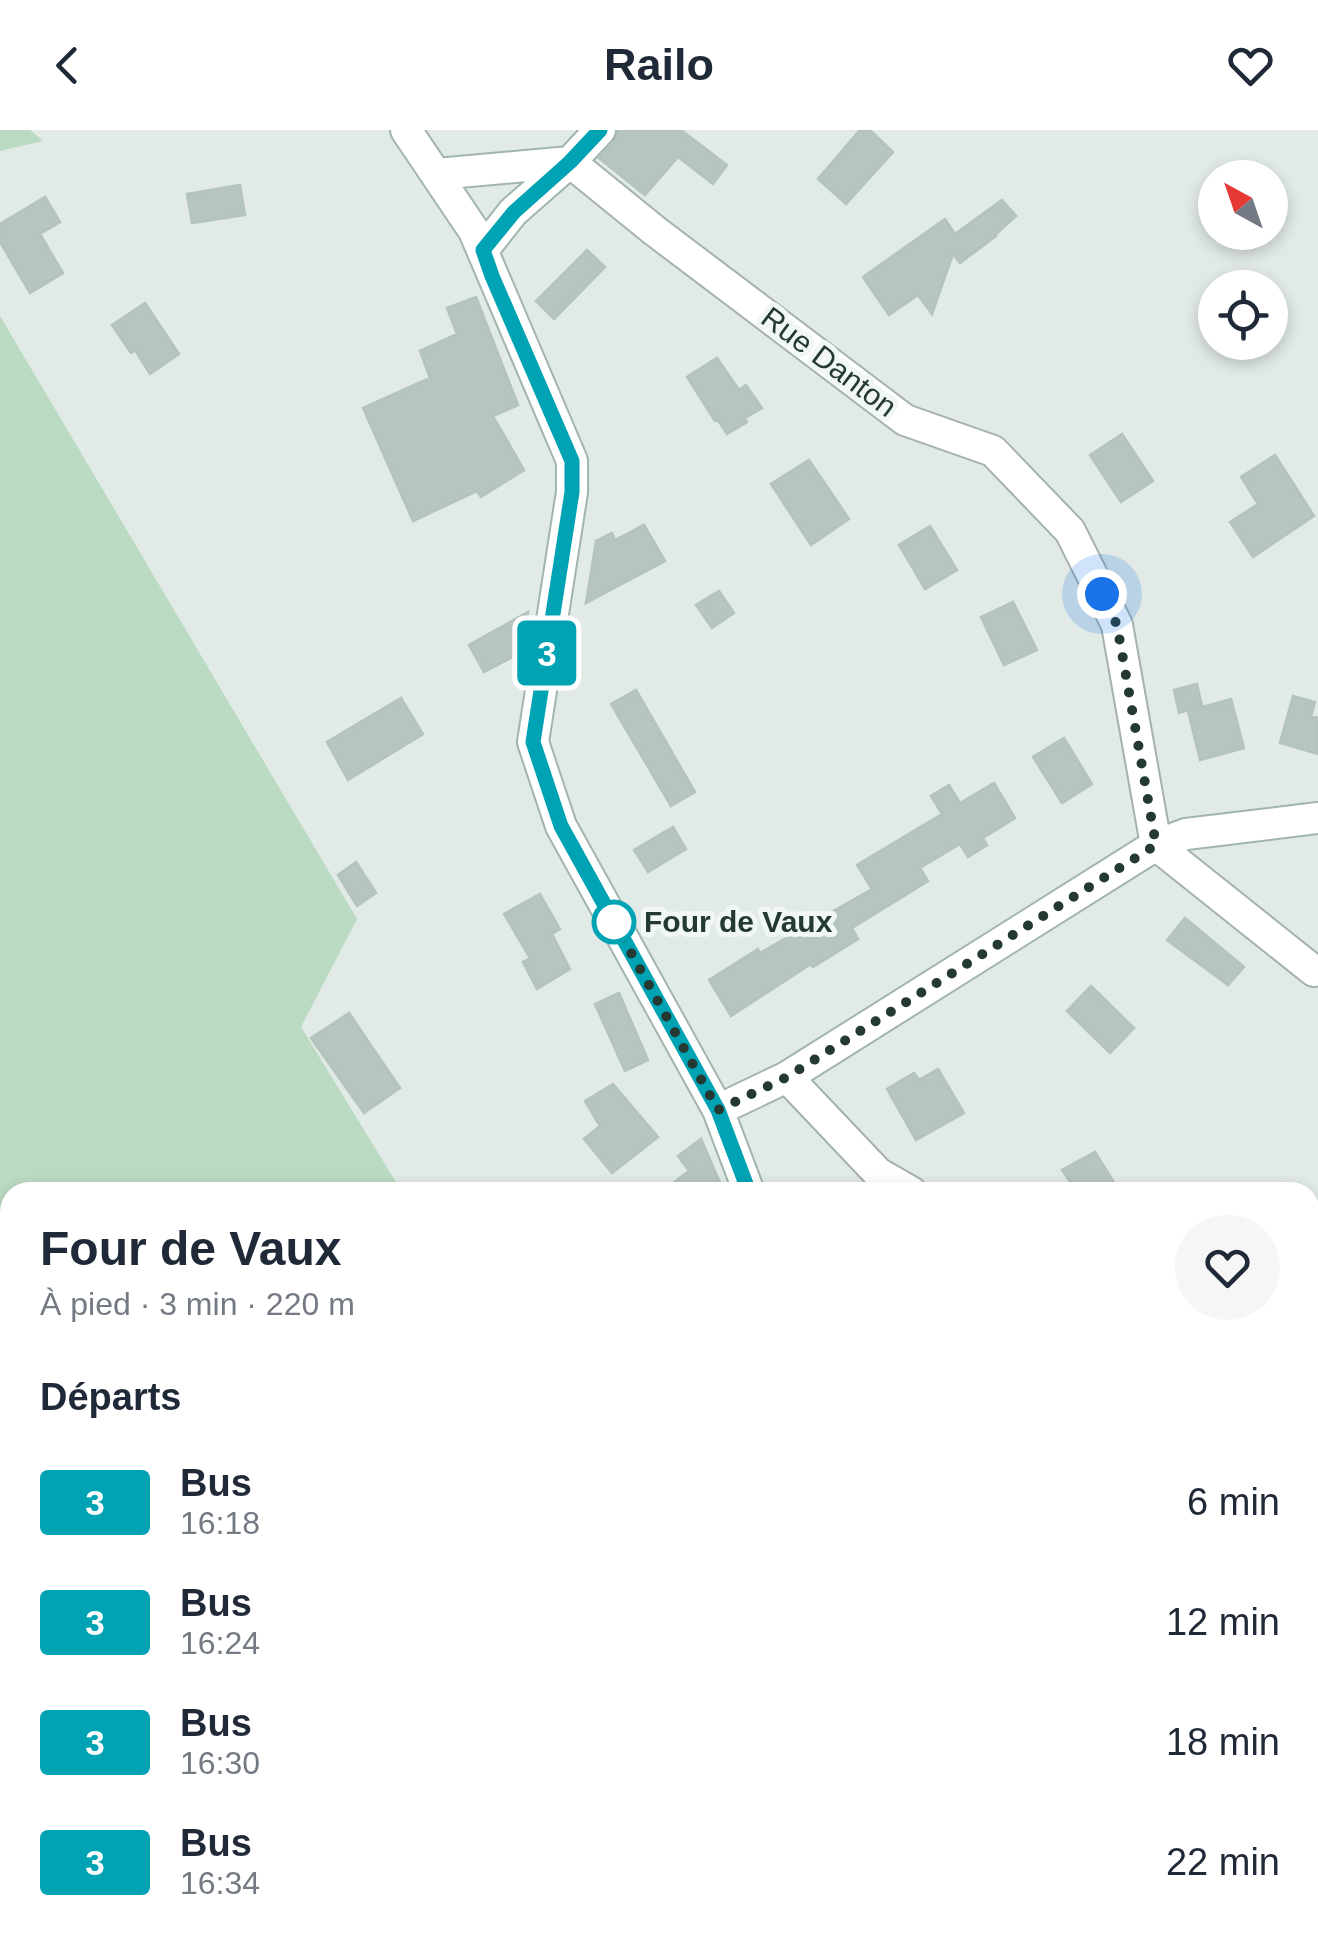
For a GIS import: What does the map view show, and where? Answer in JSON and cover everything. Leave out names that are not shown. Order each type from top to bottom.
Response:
[{"type":"street","points":[[406,130],[474,231],[572,461],[572,492],[533,742],[561,826],[718,1110],[745,1182]]},
{"type":"street","points":[[483,250],[514,212],[600,130]]},
{"type":"street","points":[[437,174],[570,162]]},
{"type":"street","name":"Rue Danton","points":[[570,162],[905,420],[993,452],[1070,531],[1117,625],[1156,845]]},
{"type":"street","points":[[718,1110],[787,1077],[1156,845],[1186,834],[1318,818]]},
{"type":"street","points":[[1156,845],[1314,971],[1318,970]]},
{"type":"street","points":[[787,1077],[878,1173],[894,1182]]},
{"type":"green space","points":[[0,130],[30,130],[43,141],[0,151]]},
{"type":"green space","points":[[0,316],[357,919],[301,1027],[396,1182],[0,1182]]},
{"type":"building","points":[[618,130],[681,130],[727,165],[713,184],[678,157],[645,195],[599,158],[614,142]]},
{"type":"building","points":[[860,130],[870,130],[893,152],[846,204],[818,179]]},
{"type":"building","points":[[240,185],[245,215],[192,223],[187,194]]},
{"type":"building","points":[[45,197],[60,222],[40,234],[63,273],[30,293],[0,242],[0,224]]},
{"type":"building","points":[[1002,200],[1016,216],[960,263],[953,254],[932,314],[918,295],[889,315],[863,277],[945,219],[955,234]]},
{"type":"building","points":[[587,250],[605,267],[554,319],[536,301]]},
{"type":"building","points":[[476,297],[518,405],[493,416],[524,470],[481,497],[477,491],[413,521],[363,408],[430,378],[420,351],[457,334],[447,308]]},
{"type":"building","points":[[145,303],[179,354],[150,374],[112,325]]},
{"type":"building","points":[[717,358],[739,390],[746,385],[762,408],[727,434],[687,377]]},
{"type":"building","points":[[1122,434],[1153,481],[1121,502],[1090,455]]},
{"type":"building","points":[[1275,455],[1314,516],[1253,557],[1230,522],[1258,504],[1241,477]]},
{"type":"building","points":[[809,460],[849,519],[811,545],[771,484]]},
{"type":"building","points":[[644,525],[665,561],[586,603],[596,541],[612,533],[615,540]]},
{"type":"building","points":[[930,526],[957,570],[925,589],[899,545]]},
{"type":"building","points":[[719,591],[734,613],[712,628],[696,605]]},
{"type":"building","points":[[1013,602],[1037,650],[1004,665],[981,617]]},
{"type":"building","points":[[528,612],[522,652],[484,672],[469,645]]},
{"type":"building","points":[[1197,684],[1202,706],[1179,713],[1174,690]]},
{"type":"building","points":[[636,690],[695,792],[671,806],[611,704]]},
{"type":"building","points":[[1293,696],[1315,702],[1311,716],[1318,718],[1318,754],[1280,743]]},
{"type":"building","points":[[401,698],[423,734],[348,780],[327,742]]},
{"type":"building","points":[[1231,699],[1244,748],[1200,760],[1188,711]]},
{"type":"building","points":[[1064,738],[1092,784],[1062,803],[1033,757]]},
{"type":"building","points":[[994,783],[1015,818],[983,838],[987,845],[968,857],[960,844],[920,868],[928,881],[852,928],[858,939],[731,1016],[709,980],[758,949],[760,953],[872,889],[857,865],[942,814],[931,796],[949,785],[960,803]]},
{"type":"building","points":[[673,827],[686,849],[648,872],[634,850]]},
{"type":"building","points":[[356,862],[376,893],[357,906],[338,875]]},
{"type":"building","points":[[540,894],[560,929],[552,934],[570,969],[537,989],[523,962],[530,958],[504,914]]},
{"type":"building","points":[[1185,918],[1244,967],[1228,985],[1167,940]]},
{"type":"building","points":[[1091,986],[1134,1028],[1110,1053],[1067,1011]]},
{"type":"building","points":[[619,993],[648,1060],[625,1071],[595,1004]]},
{"type":"building","points":[[349,1013],[400,1088],[364,1113],[311,1038]]},
{"type":"building","points":[[938,1069],[964,1113],[916,1140],[887,1089],[914,1073],[919,1080]]},
{"type":"building","points":[[613,1084],[658,1137],[612,1173],[584,1139],[600,1126],[585,1101]]},
{"type":"building","points":[[701,1139],[720,1182],[674,1182],[689,1171],[678,1156]]},
{"type":"building","points":[[1095,1152],[1114,1182],[1070,1182],[1062,1170]]},
{"type":"bus line","name":"3","points":[[600,130],[514,212],[483,250],[572,461],[572,492],[533,742],[561,826],[718,1110],[745,1182]]},
{"type":"place","name":"Four de Vaux","points":[[614,922]]},
{"type":"route","points":[[614,922],[718,1110],[787,1077],[1156,845],[1117,625],[1102,594]]}]
